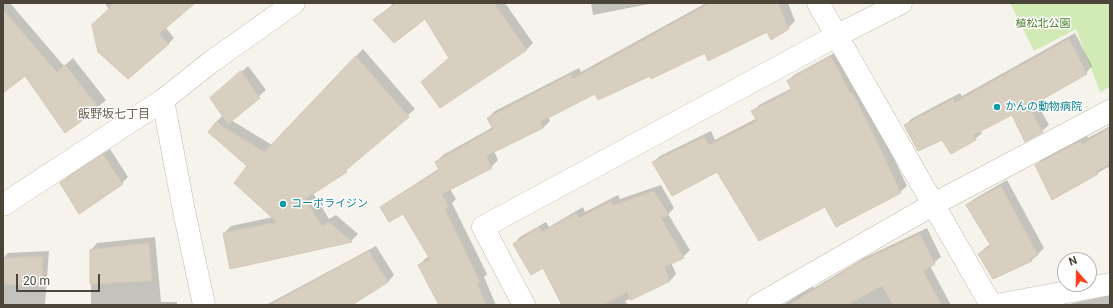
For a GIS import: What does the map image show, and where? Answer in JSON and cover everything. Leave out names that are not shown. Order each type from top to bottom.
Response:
[{"type":"street","points":[[6,197],[163,100],[212,62],[294,3]]},
{"type":"street","points":[[818,3],[991,305]]},
{"type":"street","points":[[524,305],[483,226],[836,36],[901,3]]},
{"type":"street","points":[[163,100],[204,305]]},
{"type":"street","points":[[758,305],[934,204],[1110,111]]},
{"type":"street","points":[[997,305],[1110,284]]},
{"type":"green space","name":"植松北公園","points":[[1010,3],[1110,3],[1110,87],[1100,92],[1076,29],[1034,51]]},
{"type":"building","points":[[115,3],[195,3],[159,34],[169,44],[128,79],[98,52],[92,25]]},
{"type":"building","points":[[397,3],[494,3],[527,50],[440,108],[421,82],[449,58],[425,19],[394,43],[373,20]]},
{"type":"building","points":[[710,3],[778,3],[789,29],[771,40],[767,32],[708,61],[705,53],[651,79],[650,76],[598,100],[595,94],[540,122],[543,128],[486,156],[492,168],[442,194],[449,207],[445,209],[480,282],[477,283],[486,305],[439,305],[418,265],[430,259],[403,214],[389,222],[380,207],[439,170],[435,162],[493,129],[487,118],[571,74],[574,78]]},
{"type":"building","points":[[3,10],[57,72],[65,65],[99,108],[65,133],[25,76],[3,93]]},
{"type":"building","points":[[1069,39],[1087,74],[1029,107],[1043,132],[1025,142],[1012,115],[973,135],[976,140],[951,154],[942,140],[918,151],[904,125],[953,99],[955,102]]},
{"type":"building","points":[[356,56],[409,117],[346,170],[347,172],[305,199],[322,226],[329,222],[352,242],[230,269],[223,233],[277,222],[234,183],[247,166],[208,132],[216,122],[264,152]]},
{"type":"building","points":[[831,56],[870,127],[901,193],[836,227],[825,207],[759,241],[717,172],[672,196],[652,162],[704,137],[709,145],[757,121],[751,111],[792,90],[787,81]]},
{"type":"building","points":[[241,71],[260,98],[228,124],[210,98]]},
{"type":"building","points":[[1110,128],[1110,164],[1096,171],[1098,174],[1052,200],[1035,165],[1080,141],[1082,144]]},
{"type":"building","points":[[103,154],[123,184],[79,214],[60,183]]},
{"type":"building","points":[[1001,186],[1038,255],[1030,259],[1032,261],[993,279],[978,254],[991,246],[966,205]]},
{"type":"building","points":[[654,191],[669,215],[661,218],[684,258],[664,267],[670,281],[631,300],[627,292],[603,305],[562,305],[543,268],[531,275],[513,244],[539,227],[542,232],[576,213],[579,218],[611,201],[613,205]]},
{"type":"building","points":[[920,234],[935,264],[923,271],[942,305],[893,305],[882,286],[847,305],[789,305],[856,264]]},
{"type":"building","points":[[149,243],[152,281],[90,284],[90,250]]},
{"type":"building","points":[[369,251],[388,282],[352,305],[270,305]]},
{"type":"building","points":[[43,257],[41,286],[3,284],[3,259]]},
{"type":"place","name":"かんの動物病院","points":[[997,107]]},
{"type":"place","name":"コーポライジン","points":[[283,204]]},
{"type":"district","name":"飯野坂七丁目","points":[[114,115]]}]
